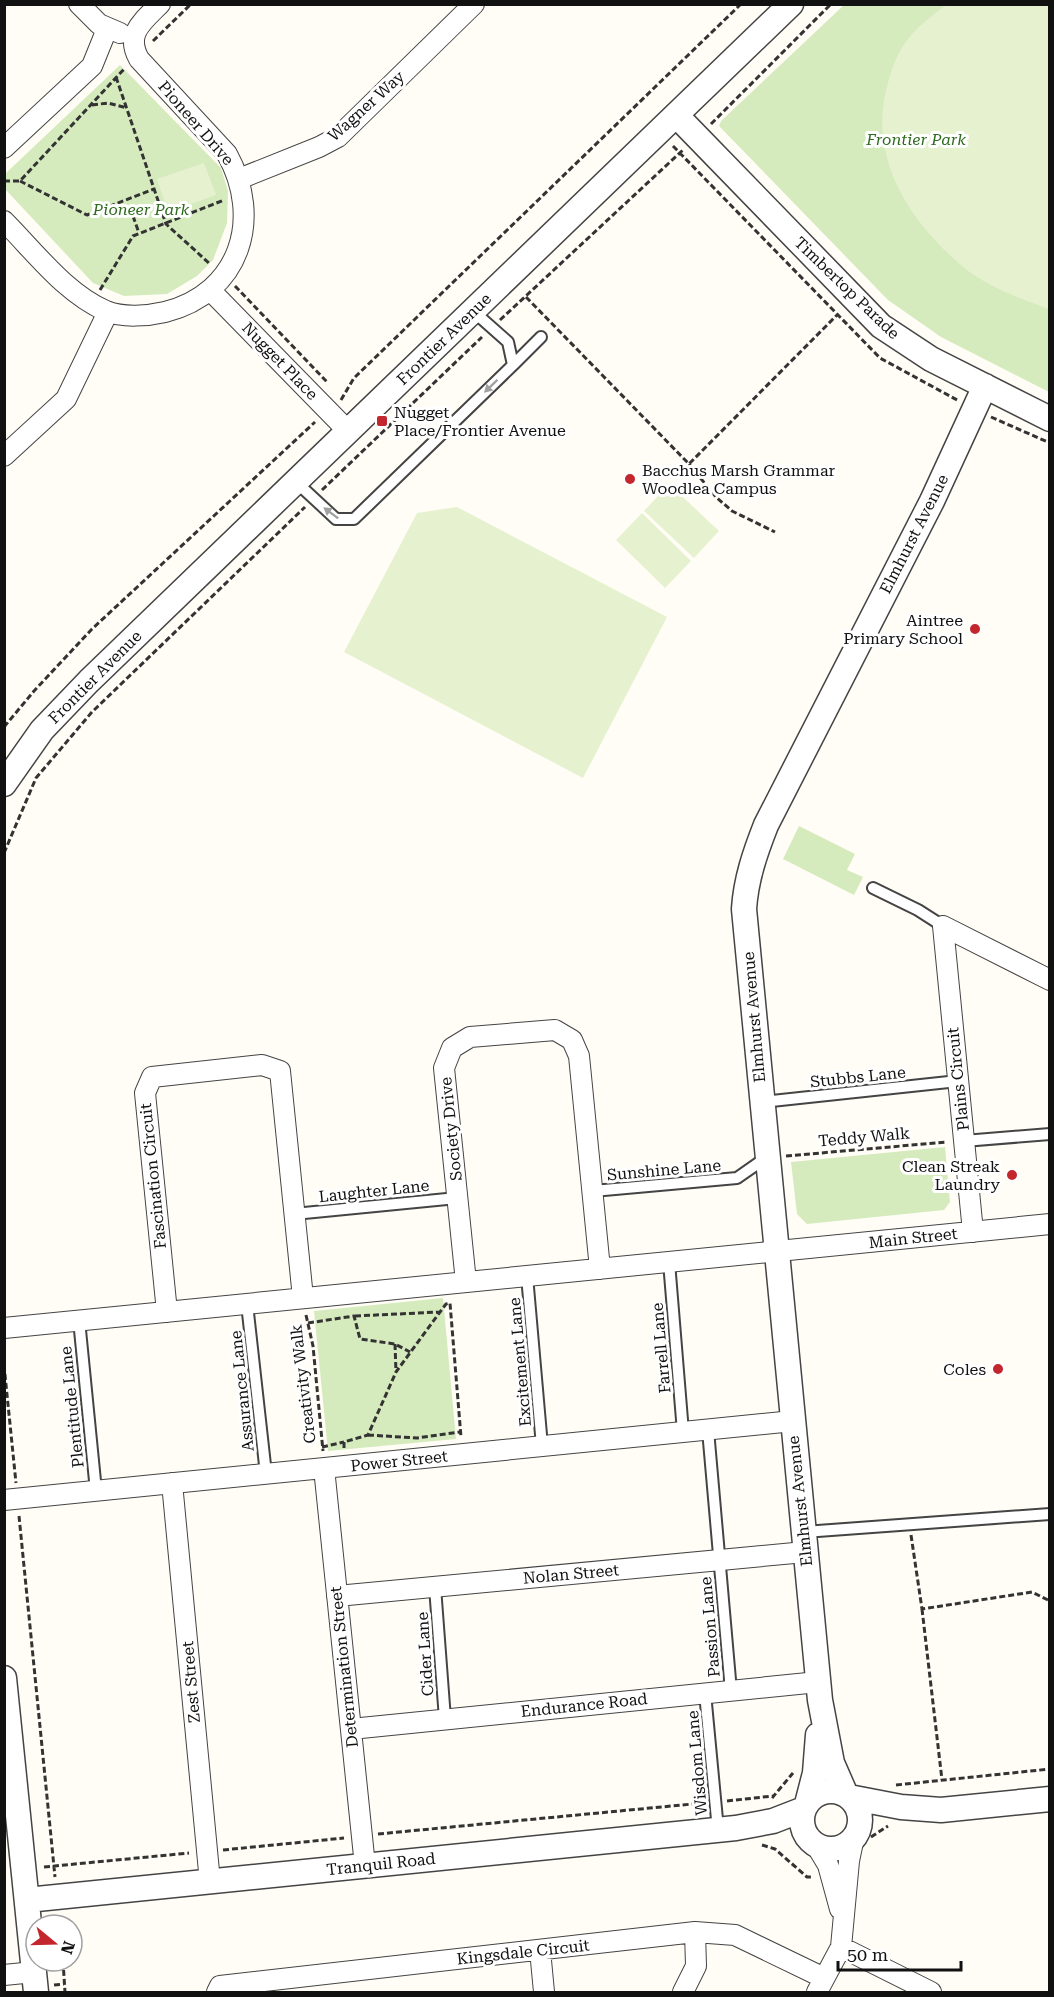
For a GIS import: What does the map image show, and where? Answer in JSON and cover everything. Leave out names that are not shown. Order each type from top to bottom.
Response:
[{"type":"street","points":[[79,4],[107,29],[135,46],[143,21],[160,4]]},
{"type":"street","name":"Wagner Way","points":[[241,186],[338,137],[474,4]]},
{"type":"street","name":"Frontier Avenue","points":[[4,784],[25,752],[64,706],[792,4]]},
{"type":"street","points":[[4,148],[92,66],[107,29]]},
{"type":"street","name":"Pioneer Drive","points":[[100,308],[149,315],[192,303],[212,291],[228,270],[238,248],[244,225],[241,186],[227,154],[135,46]]},
{"type":"street","name":"Timbertop Parade","points":[[676,115],[881,326],[911,348],[1050,419]]},
{"type":"street","points":[[4,221],[70,289],[100,308],[66,399],[4,456]]},
{"type":"street","name":"Nugget Place","points":[[212,291],[348,431]]},
{"type":"street","name":"Elmhurst Avenue","points":[[847,1796],[832,1763],[819,1691],[744,909],[751,866],[766,825],[932,501],[985,386]]},
{"type":"street","points":[[943,926],[1050,980]]},
{"type":"street","name":"Plains Circuit","points":[[943,926],[973,1232]]},
{"type":"street","name":"Society Drive","points":[[466,1282],[444,1068],[447,1054],[457,1043],[470,1037],[548,1030],[568,1036],[578,1050],[600,1269]]},
{"type":"street","name":"Fascination Circuit","points":[[167,1312],[145,1093],[152,1077],[261,1065],[280,1071],[303,1298]]},
{"type":"street","name":"Main Street","points":[[4,1328],[1050,1224]]},
{"type":"street","name":"Power Street","points":[[11,1499],[793,1421]]},
{"type":"street","name":"Determination Street","points":[[324,1468],[364,1866]]},
{"type":"street","name":"Zest Street","points":[[172,1483],[210,1881]]},
{"type":"street","name":"Nolan Street","points":[[337,1596],[719,1560],[805,1542]]},
{"type":"street","points":[[4,1678],[35,1982],[4,1975]]},
{"type":"street","name":"Endurance Road","points":[[351,1729],[731,1691],[819,1691]]},
{"type":"street","name":"Elmhurst Avenue","points":[[806,1806],[815,1773],[819,1691]]},
{"type":"street","points":[[727,1829],[773,1821],[806,1806],[821,1793],[829,1791],[901,1807],[941,1810]]},
{"type":"street","points":[[821,1985],[841,1947],[843,1918],[860,1815],[847,1796]]},
{"type":"street","points":[[727,1829],[779,1832],[837,1849],[875,1823],[941,1810],[1050,1799]]},
{"type":"street","points":[[806,1806],[804,1831],[828,1865],[843,1918]]},
{"type":"street","name":"Tranquil Road","points":[[27,1900],[727,1829]]},
{"type":"street","points":[[683,1992],[696,1966],[695,1932]]},
{"type":"street","name":"Kingsdale Circuit","points":[[217,1992],[220,1986],[695,1932],[735,1935],[821,1985]]},
{"type":"street","points":[[841,1947],[931,1992]]},
{"type":"street","points":[[540,1950],[544,1992]]},
{"type":"lane","points":[[473,310],[508,342],[513,365]]},
{"type":"lane","points":[[296,481],[336,519],[354,519],[542,337]]},
{"type":"lane","points":[[873,888],[918,910],[943,926]]},
{"type":"lane","name":"Stubbs Lane","points":[[762,1102],[958,1081]]},
{"type":"lane","points":[[964,1141],[1050,1134]]},
{"type":"lane","name":"Sunshine Lane","points":[[593,1191],[737,1178],[767,1157]]},
{"type":"lane","name":"Laughter Lane","points":[[294,1214],[458,1198]]},
{"type":"lane","name":"Farrell Lane","points":[[669,1262],[683,1432]]},
{"type":"lane","name":"Excitement Lane","points":[[527,1276],[542,1446]]},
{"type":"lane","name":"Assurance Lane","points":[[247,1304],[267,1474]]},
{"type":"lane","name":"Plentitude Lane","points":[[79,1320],[96,1491]]},
{"type":"lane","name":"Passion Lane","points":[[708,1430],[731,1691]]},
{"type":"lane","points":[[805,1542],[909,1524],[1050,1514]]},
{"type":"lane","name":"Cider Lane","points":[[435,1587],[445,1719]]},
{"type":"lane","name":"Wisdom Lane","points":[[705,1694],[716,1802],[727,1829]]},
{"type":"path","points":[[20,181],[90,105],[135,46],[190,4]]},
{"type":"path","points":[[4,727],[34,690],[92,628],[343,398],[354,378],[741,4]]},
{"type":"path","points":[[4,853],[36,778],[92,712],[492,328],[697,138],[831,4]]},
{"type":"path","points":[[90,105],[108,103],[127,108]]},
{"type":"path","points":[[4,181],[20,181],[87,214],[154,189]]},
{"type":"path","points":[[100,308],[133,236],[241,186]]},
{"type":"path","points":[[133,216],[139,233]]},
{"type":"path","points":[[526,297],[689,464],[716,496],[732,511],[775,532]]},
{"type":"path","points":[[689,464],[837,315]]},
{"type":"path","name":"Teddy Walk","points":[[767,1157],[964,1141]]},
{"type":"path","name":"Creativity Walk","points":[[303,1298],[308,1323],[324,1468]]},
{"type":"path","points":[[368,1435],[396,1372],[446,1304],[450,1303],[462,1454]]},
{"type":"path","points":[[308,1323],[354,1316],[440,1312]]},
{"type":"path","points":[[354,1316],[360,1339],[395,1344],[410,1352]]},
{"type":"path","points":[[395,1344],[396,1372]]},
{"type":"path","points":[[4,1365],[11,1499],[59,1913]]},
{"type":"path","points":[[322,1447],[368,1435],[417,1438],[460,1432]]},
{"type":"path","points":[[344,1442],[345,1450]]},
{"type":"path","points":[[909,1524],[922,1609],[942,1780]]},
{"type":"path","points":[[922,1609],[1032,1592],[1050,1601]]},
{"type":"path","points":[[894,1785],[1050,1769]]},
{"type":"path","points":[[766,1803],[796,1770]]},
{"type":"path","points":[[24,1871],[53,1866],[773,1797]]},
{"type":"path","points":[[64,1973],[65,1992]]},
{"type":"green space","name":"Frontier Park","points":[[844,5],[1049,5],[1049,392],[941,337],[888,300],[719,126],[721,121]]},
{"type":"green space","points":[[946,5],[1049,5],[1049,309],[996,288],[967,270],[946,252],[911,210],[888,163],[883,137],[883,110],[894,65],[902,48],[913,33]]},
{"type":"green space","name":"Pioneer Park","points":[[120,65],[221,168],[228,191],[227,223],[213,260],[197,276],[167,294],[124,296],[93,283],[5,189],[5,174]]},
{"type":"green space","points":[[204,163],[216,195],[168,212],[157,179]]},
{"type":"green space","points":[[669,484],[719,531],[694,558],[644,511]]},
{"type":"green space","points":[[457,507],[667,617],[583,778],[344,652],[417,513]]},
{"type":"green space","points":[[642,513],[691,561],[665,588],[616,540]]},
{"type":"green space","points":[[799,826],[855,854],[847,870],[863,877],[854,895],[783,859]]},
{"type":"green space","points":[[945,1147],[950,1202],[944,1210],[807,1224],[797,1214],[791,1162]]},
{"type":"green space","points":[[443,1298],[456,1439],[328,1451],[314,1311]]},
{"type":"place","name":"Nugget Place/Frontier Avenue","points":[[382,421]]},
{"type":"place","name":"Bacchus Marsh Grammar Woodlea Campus","points":[[630,479]]},
{"type":"place","name":"Aintree Primary School","points":[[975,629]]},
{"type":"place","name":"Clean Streak Laundry","points":[[1012,1175]]},
{"type":"place","name":"Coles","points":[[998,1369]]}]
